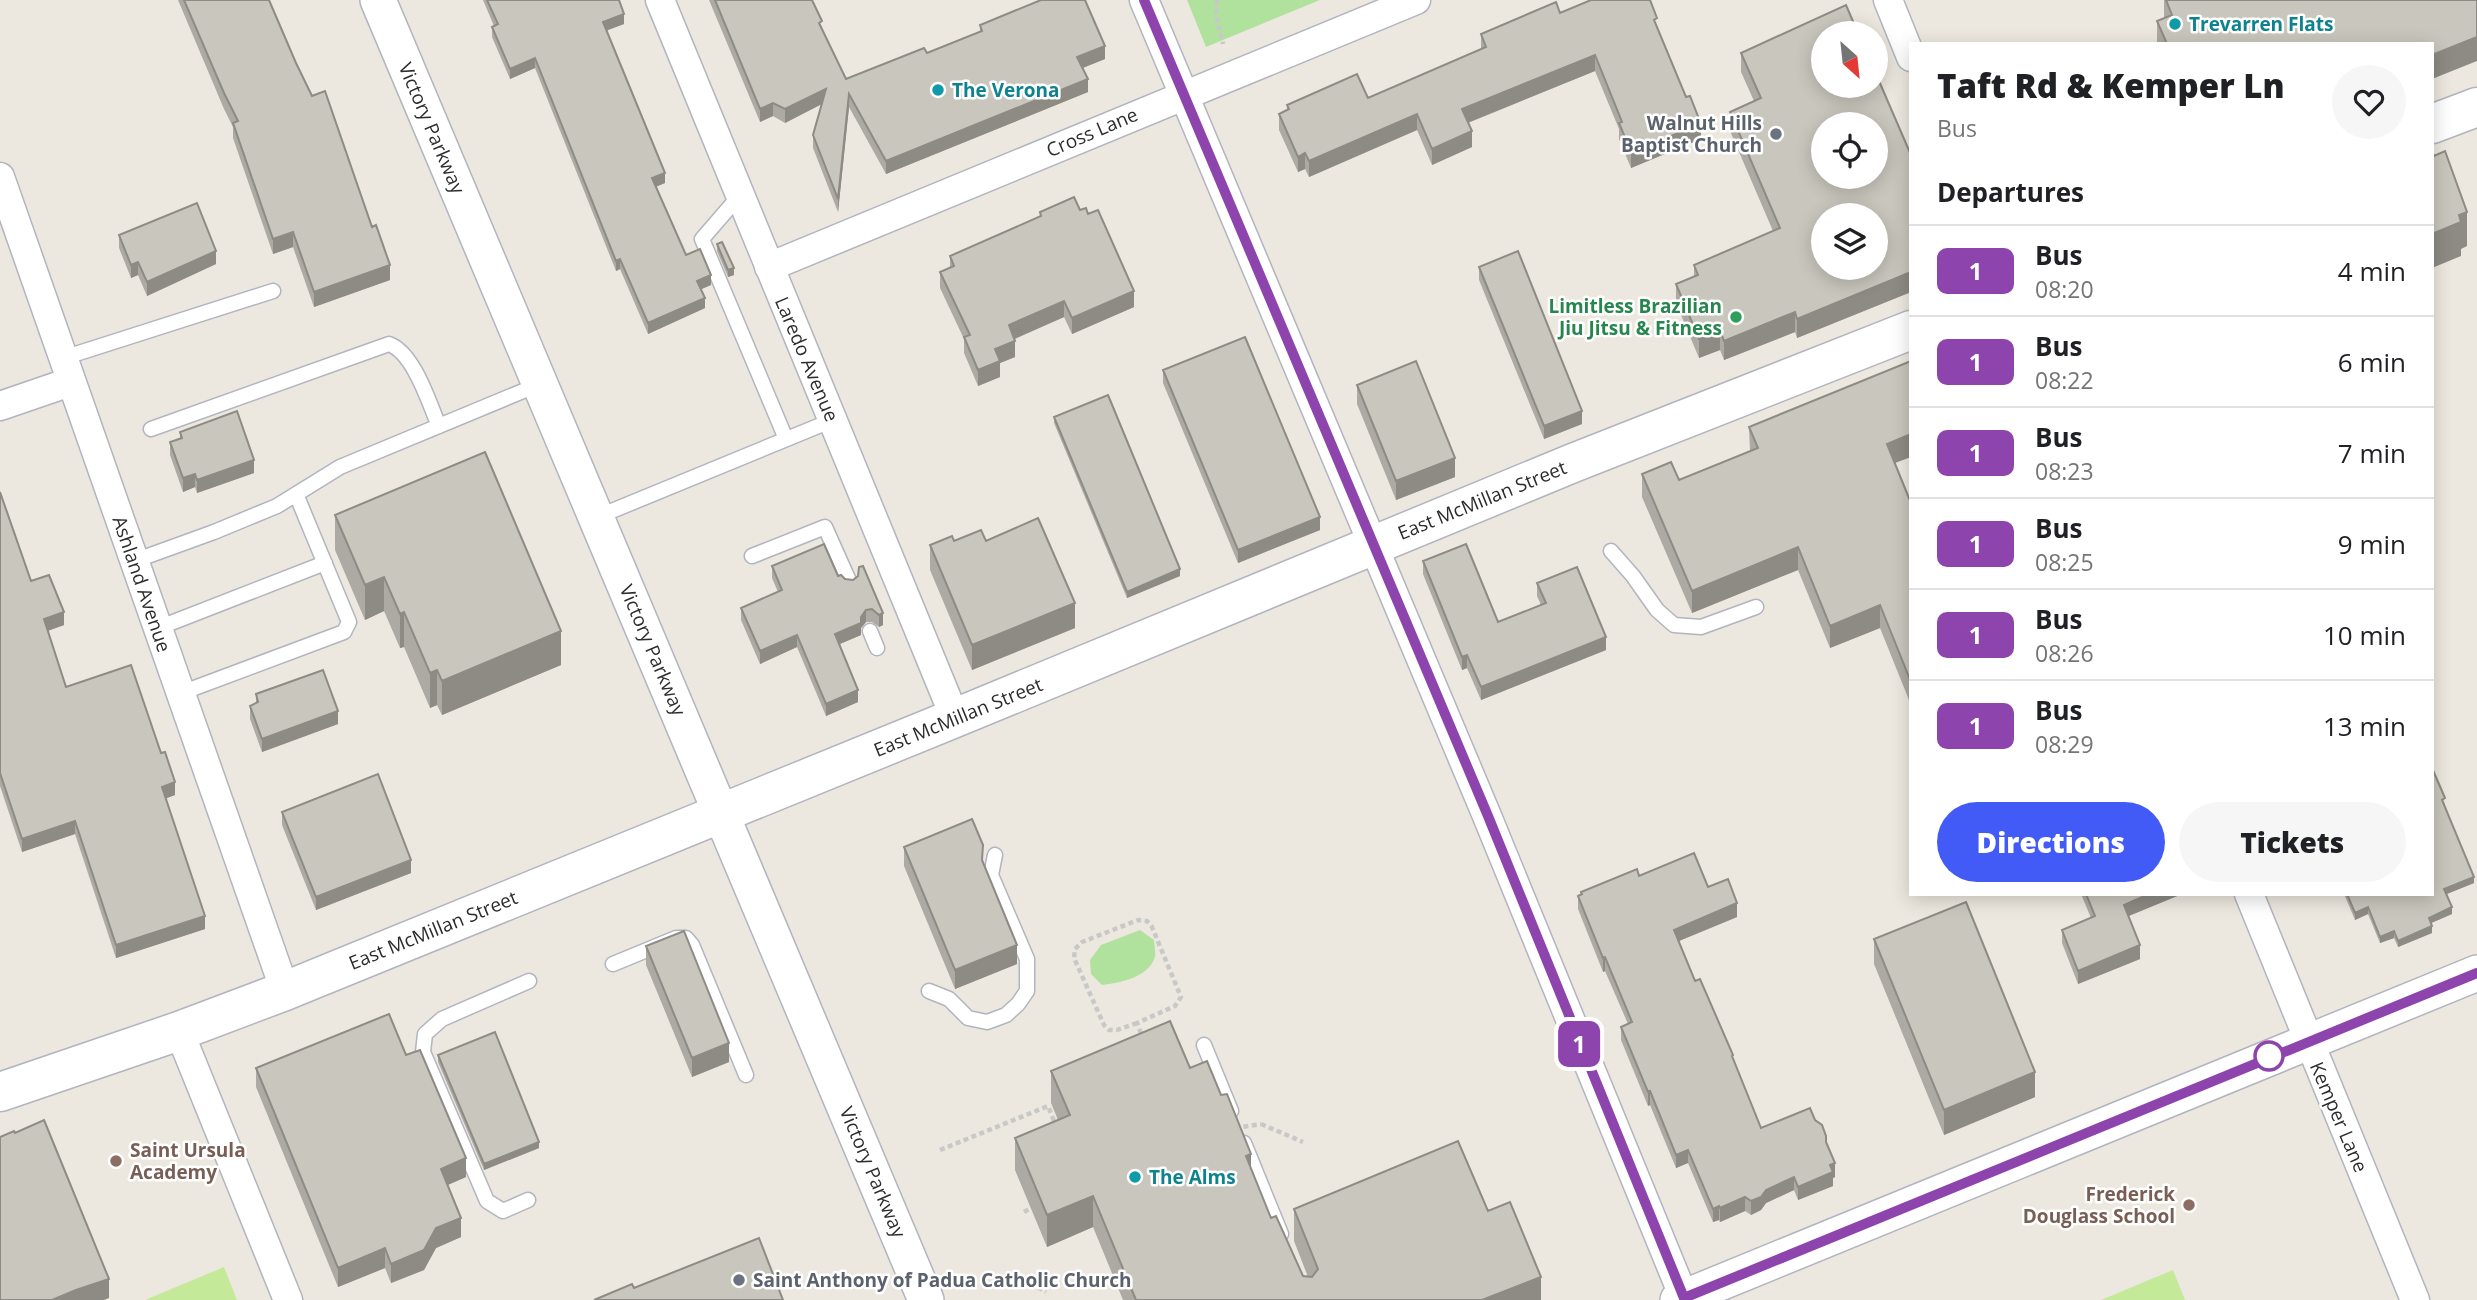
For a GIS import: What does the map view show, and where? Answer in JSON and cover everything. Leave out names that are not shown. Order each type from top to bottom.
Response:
[{"type":"main road","points":[[2434,123],[2477,107]]},
{"type":"main road","name":"East McMillan Street","points":[[0,1092],[179,1031],[285,991],[1640,435],[1909,331]]},
{"type":"street","name":"Victory Parkway","points":[[378,0],[926,1300]]},
{"type":"street","name":"Laredo Avenue","points":[[660,0],[955,718]]},
{"type":"street","points":[[1144,0],[1488,816],[1682,1299],[2477,973]]},
{"type":"street","name":"Cross Lane","points":[[769,267],[1416,0]]},
{"type":"street","points":[[1888,0],[1909,52]]},
{"type":"street","name":"Ashland Avenue","points":[[0,177],[285,991]]},
{"type":"street","points":[[0,406],[67,370]]},
{"type":"street","name":"Kemper Lane","points":[[2250,896],[2415,1300]]},
{"type":"street","points":[[179,1031],[288,1300]]},
{"type":"lane","points":[[740,195],[702,239],[786,439]]},
{"type":"lane","points":[[67,370],[273,291]]},
{"type":"lane","points":[[152,429],[389,345],[399,348],[410,362],[439,426]]},
{"type":"lane","points":[[134,561],[277,506],[340,467],[540,384]]},
{"type":"lane","points":[[597,517],[833,420]]},
{"type":"lane","points":[[181,693],[344,632],[349,622],[296,494]]},
{"type":"lane","points":[[752,556],[825,527],[850,583]]},
{"type":"lane","points":[[1611,551],[1657,610],[1674,625],[1701,627],[1756,607]]},
{"type":"lane","points":[[158,628],[325,563]]},
{"type":"lane","points":[[870,631],[877,648]]},
{"type":"lane","points":[[929,991],[948,999],[968,1018],[987,1022],[1006,1015],[1027,991],[1027,959],[991,875],[995,855]]},
{"type":"lane","points":[[612,964],[676,938],[686,938],[692,945],[746,1075]]},
{"type":"lane","points":[[528,1200],[503,1210],[487,1201],[423,1052],[425,1034],[442,1019],[529,981]]},
{"type":"lane","points":[[1204,1045],[1233,1128],[1287,1249]]},
{"type":"path","points":[[1217,0],[1216,14],[1223,44]]},
{"type":"path","points":[[1138,920],[1147,921],[1152,927],[1181,996],[1175,1006],[1137,1023],[1117,1030],[1109,1030],[1104,1025],[1074,958],[1075,949],[1082,942],[1138,920]]},
{"type":"path","points":[[1137,1023],[1147,1047]]},
{"type":"path","points":[[940,1150],[1048,1106],[1058,1132],[1062,1129]]},
{"type":"path","points":[[1233,1128],[1261,1124],[1303,1142]]},
{"type":"path","points":[[1024,1212],[1031,1208]]},
{"type":"path","points":[[1023,1279],[1046,1292]]},
{"type":"green space","points":[[1187,0],[1320,0],[1206,47]]},
{"type":"green space","points":[[1140,930],[1154,940],[1155,955],[1151,964],[1140,975],[1102,985],[1091,974],[1090,960],[1101,945]]},
{"type":"green space","points":[[224,1267],[237,1300],[145,1300]]},
{"type":"green space","points":[[2173,1270],[2185,1300],[2101,1300]]},
{"type":"building","points":[[184,0],[269,0],[312,96],[325,91],[372,227],[376,225],[390,265],[314,292],[293,232],[273,239],[233,123],[238,121]]},
{"type":"building","points":[[487,0],[619,0],[624,14],[603,22],[665,173],[652,178],[686,255],[700,249],[711,275],[697,281],[705,298],[648,323],[620,259],[616,261],[535,58],[510,69],[492,27],[498,24]]},
{"type":"building","name":"The Verona","points":[[715,0],[812,0],[822,21],[819,23],[846,79],[924,48],[927,53],[982,31],[980,25],[1041,0],[1085,0],[1105,46],[1077,57],[1088,79],[886,161],[849,94],[838,199],[813,135],[826,89],[785,109],[773,103],[760,109]]},
{"type":"building","points":[[1591,0],[1650,0],[1657,18],[1654,20],[1686,97],[1690,96],[1701,124],[1631,152],[1595,55],[1462,109],[1472,131],[1432,149],[1417,114],[1309,161],[1305,153],[1298,157],[1279,114],[1289,109],[1287,105],[1357,74],[1368,98],[1486,47],[1481,34],[1556,2],[1560,13]]},
{"type":"building","points":[[2166,0],[2477,0],[2477,37],[2434,54],[2434,42],[2166,42],[2157,21],[2172,15]]},
{"type":"building","points":[[1846,5],[1853,21],[1811,21]]},
{"type":"building","points":[[1811,21],[1811,98],[1886,98],[1909,150],[1909,273],[1797,319],[1795,312],[1724,341],[1720,330],[1699,339],[1676,284],[1698,275],[1694,265],[1780,228],[1730,112],[1761,98],[1741,53]]},
{"type":"building","points":[[2445,151],[2467,212],[2459,215],[2461,222],[2434,233],[2434,156]]},
{"type":"building","points":[[1074,197],[1080,210],[1086,208],[1088,214],[1098,210],[1134,291],[1072,318],[1064,301],[1009,325],[1015,341],[995,349],[1000,361],[978,370],[964,337],[970,335],[940,272],[954,266],[950,256],[1041,216],[1040,212]]},
{"type":"building","points":[[197,203],[216,251],[147,282],[138,262],[131,265],[119,235]]},
{"type":"building","points":[[722,242],[734,268],[728,270],[717,244]]},
{"type":"building","points":[[1518,251],[1582,411],[1544,426],[1479,267]]},
{"type":"building","points":[[1245,337],[1320,517],[1238,550],[1163,370]]},
{"type":"building","points":[[1416,361],[1455,458],[1396,481],[1357,385]]},
{"type":"building","points":[[1909,362],[1909,435],[1887,444],[1909,498],[1909,677],[1880,605],[1830,626],[1798,547],[1692,591],[1642,474],[1671,462],[1679,480],[1758,448],[1749,427]]},
{"type":"building","points":[[1108,395],[1180,569],[1127,592],[1054,417]]},
{"type":"building","points":[[237,411],[254,460],[197,480],[195,474],[183,478],[170,442],[182,438],[180,432]]},
{"type":"building","points":[[485,452],[561,631],[442,681],[437,670],[430,673],[404,612],[400,614],[384,577],[365,585],[335,515]]},
{"type":"building","points":[[0,492],[31,581],[49,575],[64,612],[44,619],[66,687],[131,665],[161,753],[165,752],[175,782],[162,787],[205,916],[116,945],[75,821],[22,839],[0,773]]},
{"type":"building","points":[[1038,518],[1075,603],[972,645],[930,545],[952,536],[954,541],[981,530],[986,541]]},
{"type":"building","points":[[824,544],[838,576],[853,580],[858,576],[859,567],[863,566],[883,613],[879,615],[872,609],[866,610],[861,617],[861,623],[835,634],[858,690],[826,704],[797,635],[760,651],[741,608],[782,590],[772,566]]},
{"type":"building","points":[[1466,544],[1498,622],[1546,603],[1537,583],[1577,567],[1606,637],[1481,687],[1467,655],[1462,657],[1423,561]]},
{"type":"building","points":[[323,670],[338,711],[262,739],[250,706],[258,702],[256,694]]},
{"type":"building","points":[[2434,773],[2445,798],[2442,800],[2474,877],[2444,889],[2452,907],[2429,918],[2432,926],[2398,941],[2394,931],[2380,937],[2368,907],[2355,913],[2348,896],[2434,896]]},
{"type":"building","points":[[378,774],[411,860],[316,897],[282,812]]},
{"type":"building","points":[[972,819],[983,845],[982,860],[1017,945],[955,970],[904,847]]},
{"type":"building","points":[[1694,853],[1708,887],[1728,879],[1737,903],[1674,930],[1695,981],[1700,979],[1761,1128],[1810,1108],[1815,1120],[1822,1125],[1835,1163],[1830,1165],[1833,1172],[1798,1187],[1794,1177],[1766,1190],[1761,1197],[1751,1201],[1745,1197],[1713,1209],[1688,1150],[1676,1155],[1650,1091],[1648,1092],[1621,1027],[1632,1022],[1578,896],[1581,892],[1637,869],[1639,876]]},
{"type":"building","points":[[2087,896],[2144,896],[2124,905],[2140,945],[2078,971],[2062,930],[2095,916]]},
{"type":"building","points":[[1966,902],[2035,1072],[1944,1110],[1874,939]]},
{"type":"building","points":[[684,931],[729,1043],[692,1058],[646,946]]},
{"type":"building","points":[[389,1014],[406,1055],[420,1050],[466,1158],[441,1169],[461,1218],[436,1228],[424,1250],[391,1264],[385,1248],[338,1268],[256,1068]]},
{"type":"building","points":[[1170,1021],[1190,1068],[1207,1061],[1221,1095],[1227,1094],[1251,1154],[1246,1156],[1271,1218],[1276,1216],[1303,1276],[1312,1277],[1318,1269],[1294,1209],[1458,1141],[1488,1211],[1510,1202],[1541,1277],[1482,1300],[1136,1300],[1093,1196],[1047,1215],[1015,1138],[1070,1115],[1051,1071]]},
{"type":"building","points":[[495,1032],[539,1142],[484,1164],[438,1055]]},
{"type":"building","points":[[44,1120],[109,1279],[52,1300],[0,1300],[0,1137]]},
{"type":"building","points":[[759,1238],[783,1300],[594,1300],[632,1284],[634,1288]]},
{"type":"bus line","name":"1","points":[[1144,0],[1488,816],[1684,1298],[2278,1052],[2477,973]]},
{"type":"place","name":"Trevarren Flats","points":[[2175,24]]},
{"type":"place","name":"The Verona","points":[[938,90]]},
{"type":"place","name":"Walnut Hills Baptist Church","points":[[1776,134]]},
{"type":"place","name":"Limitless Brazilian Jiu Jitsu & Fitness","points":[[1736,317]]},
{"type":"place","name":"Saint Ursula Academy","points":[[116,1161]]},
{"type":"place","name":"The Alms","points":[[1135,1177]]},
{"type":"place","name":"Frederick Douglass School","points":[[2189,1205]]},
{"type":"place","name":"Saint Anthony of Padua Catholic Church","points":[[739,1280]]}]
